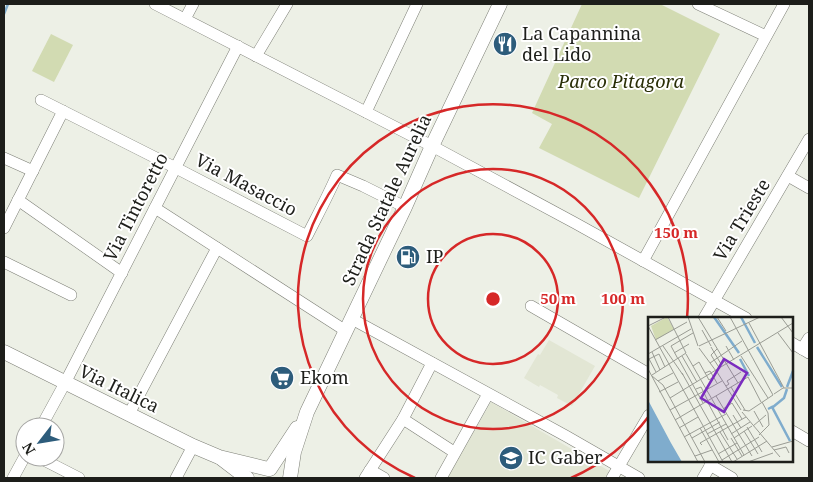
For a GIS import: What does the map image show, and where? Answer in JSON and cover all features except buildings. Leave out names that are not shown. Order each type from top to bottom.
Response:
[{"type":"main road","name":"Strada Statale Aurelia","points":[[290,478],[294,452],[307,412],[500,4]]},
{"type":"main road","name":"Via Italica","points":[[4,352],[193,446],[219,457],[266,472],[278,469],[285,472],[290,478]]},
{"type":"main road","name":"Strada Statale Aurelia","points":[[266,472],[307,412]]},
{"type":"main road","name":"Via Italica","points":[[219,457],[247,478]]},
{"type":"street","points":[[155,4],[174,8],[185,19],[432,146],[576,223],[744,317]]},
{"type":"street","points":[[185,19],[193,4]]},
{"type":"street","points":[[256,56],[287,4]]},
{"type":"street","points":[[366,112],[417,4]]},
{"type":"street","points":[[698,4],[766,36]]},
{"type":"street","points":[[644,261],[784,4]]},
{"type":"street","name":"Via Tintoretto","points":[[46,417],[238,46]]},
{"type":"street","name":"Via Masaccio","points":[[42,100],[307,236],[328,198],[337,175],[405,207]]},
{"type":"street","points":[[4,228],[63,111]]},
{"type":"street","name":"Via Trieste","points":[[705,317],[809,139]]},
{"type":"street","points":[[4,158],[33,171]]},
{"type":"street","points":[[788,176],[809,188]]},
{"type":"street","points":[[18,200],[122,273]]},
{"type":"street","points":[[155,208],[218,248],[349,325],[432,363],[639,478]]},
{"type":"street","points":[[129,414],[218,248]]},
{"type":"street","points":[[4,262],[71,295]]},
{"type":"street","points":[[531,306],[648,373]]},
{"type":"street","points":[[793,344],[806,351],[809,338]]},
{"type":"street","points":[[384,478],[368,474],[402,419],[432,363]]},
{"type":"street","points":[[441,478],[454,452],[490,395]]},
{"type":"street","points":[[612,478],[648,416]]},
{"type":"street","points":[[402,419],[454,452]]},
{"type":"street","points":[[793,432],[809,441]]},
{"type":"street","points":[[176,478],[193,446]]},
{"type":"street","points":[[703,478],[712,463],[732,478]]},
{"type":"street","points":[[4,473],[13,478],[19,467]]},
{"type":"street","points":[[58,467],[79,478]]},
{"type":"shaded area","points":[[549,340],[595,366],[572,406],[557,398],[558,395],[524,378]]},
{"type":"shaded area","points":[[491,402],[611,472],[607,478],[447,478]]},
{"type":"green space","name":"Parco Pitagora","points":[[582,4],[660,4],[720,34],[639,198],[539,148],[552,124],[532,113]]},
{"type":"green space","points":[[51,34],[73,45],[54,82],[32,71]]},
{"type":"waterway","points":[[4,14],[8,4]]},
{"type":"place","name":"La Capannina del Lido","points":[[505,44]]},
{"type":"place","name":"IP","points":[[408,257]]},
{"type":"place","name":"Ekom","points":[[282,378]]},
{"type":"place","name":"IC Gaber","points":[[511,458]]}]
